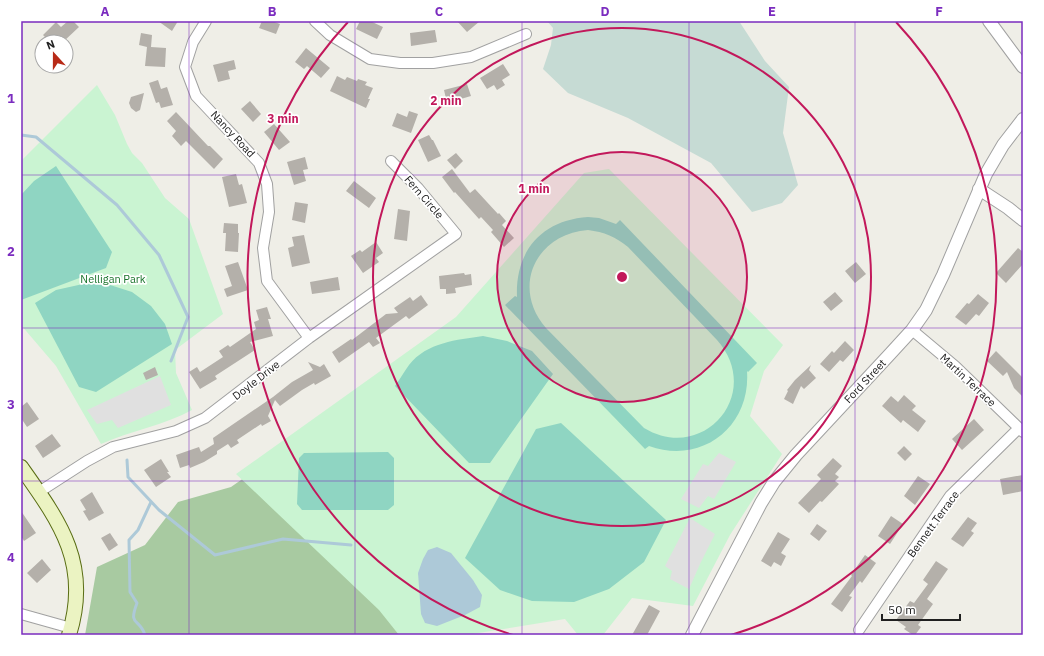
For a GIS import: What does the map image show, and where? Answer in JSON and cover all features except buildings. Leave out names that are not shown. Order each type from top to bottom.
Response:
[{"type":"main road","points":[[21,467],[59,523],[66,537],[75,572],[76,587],[75,607],[70,631]]},
{"type":"street","name":"Nancy Road","points":[[206,21],[193,42],[185,67],[196,96],[260,163],[267,184],[269,212],[263,248],[267,281],[310,338]]},
{"type":"street","points":[[315,21],[330,35],[370,59],[400,63],[433,63],[471,57],[526,34]]},
{"type":"street","points":[[989,21],[1023,67]]},
{"type":"street","name":"Ford Street","points":[[692,635],[760,503],[774,482],[796,455],[912,330],[926,310],[992,161],[1023,119]]},
{"type":"street","name":"Fern Circle","points":[[391,161],[418,188],[456,234]]},
{"type":"street","points":[[979,189],[1023,220]]},
{"type":"street","name":"Doyle Drive","points":[[39,492],[87,460],[113,447],[176,431],[205,418],[310,338],[456,234]]},
{"type":"street","name":"Martin Terrace","points":[[912,330],[955,366],[1021,430]]},
{"type":"street","name":"Bennett Terrace","points":[[859,630],[950,496],[1021,430]]},
{"type":"street","points":[[21,614],[70,631]]},
{"type":"green space","name":"Nelligan Park","points":[[97,85],[115,115],[132,153],[142,163],[165,198],[189,219],[223,314],[175,350],[176,373],[192,410],[170,420],[101,444],[56,366],[21,325],[21,161]]},
{"type":"green space","points":[[56,166],[112,252],[106,268],[21,300],[21,195],[34,181]]},
{"type":"green space","points":[[609,169],[783,345],[764,371],[750,416],[782,454],[730,535],[693,606],[632,598],[603,635],[578,635],[565,619],[466,635],[399,635],[379,610],[236,474],[456,317],[584,173]]},
{"type":"green space","points":[[588,217],[599,218],[616,224],[620,220],[757,363],[748,372],[747,371],[746,391],[741,409],[732,424],[719,437],[704,445],[687,450],[669,451],[649,446],[645,449],[505,305],[515,296],[517,297],[521,266],[526,252],[534,241],[557,224],[572,219]],"holes":[[[588,230],[619,240],[628,247],[717,340],[730,360],[734,381],[730,401],[721,417],[706,430],[687,437],[666,437],[644,428],[546,328],[536,312],[530,296],[530,280],[534,266],[542,252],[554,241],[570,234]]]},
{"type":"green space","points":[[83,284],[107,284],[132,292],[151,306],[165,324],[172,344],[96,392],[79,387],[35,303],[56,290]]},
{"type":"green space","points":[[483,336],[507,341],[532,351],[553,374],[490,463],[469,463],[395,386],[409,365],[424,351],[443,343]]},
{"type":"green space","points":[[561,423],[666,520],[644,562],[609,589],[574,602],[532,601],[500,590],[465,558],[536,429]]},
{"type":"green space","points":[[388,452],[394,458],[394,505],[388,510],[302,510],[297,504],[299,458],[304,453]]},
{"type":"green space","points":[[278,454],[415,635],[85,635],[97,567],[145,545],[178,502],[231,487]]},
{"type":"shaded area","points":[[547,21],[739,21],[765,61],[789,87],[783,133],[798,185],[782,203],[752,212],[711,163],[628,118],[568,93],[543,69],[551,45],[553,28]]},
{"type":"shaded area","points":[[160,376],[171,405],[118,428],[112,420],[97,424],[87,410]]},
{"type":"shaded area","points":[[719,453],[736,462],[714,499],[708,496],[699,508],[681,499],[703,464],[708,466]]},
{"type":"shaded area","points":[[690,518],[715,534],[689,589],[670,579],[672,571],[665,566]]},
{"type":"shaded area","points":[[437,547],[451,553],[473,580],[482,595],[480,607],[465,615],[437,626],[425,623],[421,614],[418,573],[428,550]]},
{"type":"waterway","points":[[21,135],[36,137],[117,205],[159,255],[188,317],[171,361]]},
{"type":"waterway","points":[[127,460],[128,477],[159,510],[215,555],[283,539],[351,545]]},
{"type":"waterway","points":[[145,635],[143,629],[134,619],[137,603],[130,592],[129,540],[138,530],[151,502]]}]
